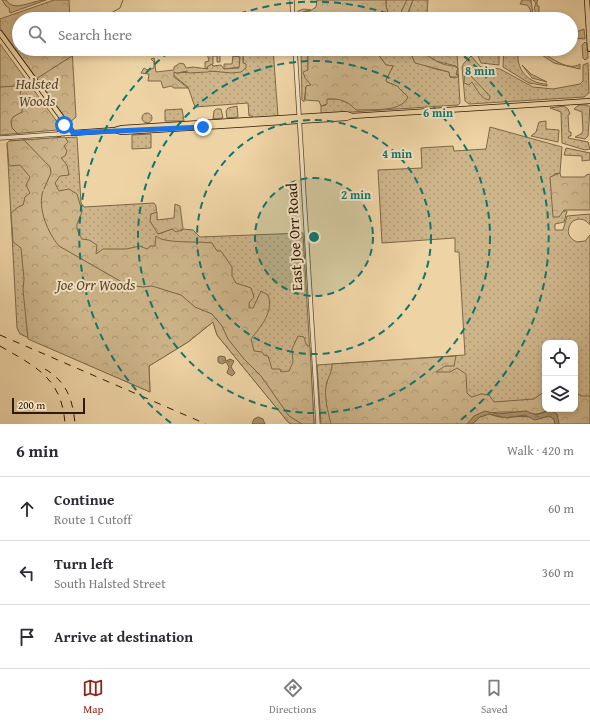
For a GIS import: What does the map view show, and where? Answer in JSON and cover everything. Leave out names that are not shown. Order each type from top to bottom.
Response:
[{"type":"main road","points":[[587,0],[590,49]]},
{"type":"main road","points":[[0,33],[12,50]]},
{"type":"main road","points":[[17,56],[73,133],[115,130],[122,128],[300,119],[346,114],[352,116],[590,101]]},
{"type":"main road","points":[[59,134],[64,128],[63,120]]},
{"type":"street","points":[[292,0],[293,12]]},
{"type":"street","name":"East Joe Orr Road","points":[[296,56],[318,424]]},
{"type":"street","points":[[0,138],[73,133]]},
{"type":"green space","points":[[2,0],[6,0],[9,4],[18,6],[46,0],[10,13],[10,9]]},
{"type":"green space","points":[[54,0],[69,0],[70,12],[20,12]]},
{"type":"green space","points":[[317,0],[386,0],[388,12],[303,12],[310,11],[316,7]]},
{"type":"green space","points":[[386,0],[407,0],[402,12],[388,12]]},
{"type":"green space","points":[[407,0],[413,0],[409,12],[402,12]]},
{"type":"green space","points":[[413,0],[428,0],[427,12],[409,12]]},
{"type":"green space","points":[[522,0],[531,0],[533,12],[531,12],[527,5],[520,4]]},
{"type":"green space","points":[[533,0],[538,0],[537,6],[539,6],[539,12],[536,12],[534,9],[536,3]]},
{"type":"green space","points":[[304,9],[311,10],[303,12],[298,11]]},
{"type":"green space","points":[[12,15],[12,45],[0,28],[0,19]]},
{"type":"green space","points":[[584,29],[585,39],[578,38],[578,31]]},
{"type":"green space","points":[[585,42],[587,44],[588,58],[585,60],[583,58],[582,45]]},
{"type":"green space","points":[[0,44],[58,123],[57,130],[0,135]]},
{"type":"green space","points":[[20,56],[72,56],[76,117],[69,123]]},
{"type":"green space","points":[[208,56],[213,56],[213,64],[208,67],[208,69],[205,68],[205,62],[209,61]]},
{"type":"green space","points":[[217,56],[220,56],[220,62],[217,62]]},
{"type":"green space","points":[[233,56],[240,57],[240,67],[224,69],[224,64],[232,64]]},
{"type":"green space","points":[[233,56],[243,56],[243,63],[246,64],[246,68],[241,72],[174,72],[174,77],[188,88],[174,88],[171,86],[163,88],[161,81],[148,81],[149,74],[141,73],[144,68],[147,70],[154,68],[154,62],[151,59],[154,58],[156,72],[174,70],[174,67],[180,63],[184,64],[186,68],[193,67],[208,69],[207,67],[212,64],[213,66],[221,65],[224,69],[239,68],[240,57]]},
{"type":"green space","points":[[243,56],[274,56],[278,116],[252,118],[253,116],[249,116],[248,103],[195,107],[188,87],[173,75],[173,72],[238,72],[243,63]]},
{"type":"green space","points":[[301,56],[308,56],[308,70],[305,78],[312,85],[306,87],[304,102],[302,100]]},
{"type":"green space","points":[[308,56],[379,56],[386,65],[393,66],[386,80],[387,82],[397,86],[408,97],[399,106],[377,110],[356,110],[346,102],[335,99],[327,99],[327,104],[321,106],[319,101],[305,100],[306,86],[311,85],[305,78],[303,72],[308,70]]},
{"type":"green space","points":[[379,56],[414,56],[426,66],[449,72],[450,77],[455,78],[458,75],[460,103],[458,105],[321,114],[321,106],[326,105],[326,99],[340,99],[347,103],[397,86],[387,82],[386,80],[393,66],[386,65]]},
{"type":"green space","points":[[412,56],[428,56],[443,64],[458,68],[456,74],[459,77],[450,77],[449,72],[415,63]]},
{"type":"green space","points":[[428,56],[448,56],[457,56],[458,69],[456,66],[436,61]]},
{"type":"green space","points":[[471,56],[481,67],[500,69],[533,87],[553,89],[580,84],[583,81],[583,65],[588,63],[589,93],[584,97],[469,104],[465,101],[462,67]]},
{"type":"green space","points":[[478,56],[499,56],[499,65],[481,63]]},
{"type":"green space","points":[[504,56],[518,56],[524,74],[534,81],[547,84],[547,86],[529,83],[503,67]]},
{"type":"green space","points":[[544,56],[548,56],[561,64],[568,66],[580,64],[580,69],[554,63]]},
{"type":"green space","points":[[522,65],[531,74],[547,82],[532,78]]},
{"type":"green space","points":[[465,73],[469,74],[490,96],[489,100],[481,95],[472,82],[469,85],[464,83]]},
{"type":"green space","points":[[579,105],[587,105],[590,107],[588,136],[585,139],[575,137],[583,131],[582,112],[574,109]]},
{"type":"green space","points":[[237,106],[238,117],[227,118],[226,111],[228,108]]},
{"type":"green space","points":[[564,106],[568,109],[570,114],[568,115],[569,132],[571,132],[571,136],[568,138],[588,142],[590,149],[585,150],[562,143],[561,112],[550,108]]},
{"type":"green space","points":[[182,109],[184,121],[165,121],[165,110]]},
{"type":"green space","points":[[216,109],[221,109],[223,118],[213,119],[214,111]]},
{"type":"green space","points":[[145,113],[149,113],[151,114],[151,122],[145,123],[142,120],[142,116]]},
{"type":"green space","points":[[546,121],[546,129],[559,130],[558,142],[531,136],[536,132],[539,122]]},
{"type":"green space","points":[[490,127],[562,147],[560,173],[554,174],[562,211],[567,211],[564,222],[555,224],[555,230],[563,230],[567,216],[590,214],[590,225],[581,219],[578,219],[571,223],[568,231],[570,236],[577,242],[585,241],[590,235],[590,424],[321,424],[317,365],[465,355],[459,252],[455,252],[455,238],[382,243],[378,170],[422,168],[421,148],[453,146],[454,151],[486,149]]},
{"type":"green space","points":[[151,134],[151,148],[132,149],[132,135]]},
{"type":"green space","name":"Joe Orr Woods","points":[[65,137],[68,142],[64,146],[67,151],[65,156],[61,158],[67,165],[69,175],[60,176],[55,183],[59,191],[69,189],[77,194],[82,211],[77,224],[77,230],[82,239],[89,240],[97,245],[96,254],[103,249],[126,249],[140,246],[147,249],[151,246],[155,246],[156,236],[160,239],[174,241],[212,243],[217,251],[221,251],[232,267],[232,276],[236,283],[251,288],[254,297],[249,303],[249,308],[253,308],[261,291],[268,295],[268,313],[251,339],[254,351],[262,352],[264,355],[268,356],[272,369],[280,369],[281,372],[289,371],[293,362],[292,349],[298,336],[304,337],[306,344],[310,347],[314,424],[291,424],[288,422],[217,335],[213,322],[188,342],[149,366],[150,392],[28,339],[23,290],[24,279],[21,248],[13,242],[11,213],[23,205],[25,197],[30,193],[26,185],[30,177],[20,165],[9,166],[7,143],[9,141]]},
{"type":"green space","name":"Joe Orr Woods","points":[[77,137],[81,203],[84,207],[154,203],[156,206],[158,234],[172,229],[181,231],[183,229],[193,230],[200,237],[303,233],[314,424],[291,424],[288,422],[217,335],[213,322],[188,342],[149,366],[150,392],[20,334],[17,328],[7,143],[9,141]]},
{"type":"green space","points":[[566,148],[590,153],[590,160],[582,161],[582,156],[564,155]]},
{"type":"green space","points":[[560,173],[561,177],[585,177],[586,175],[590,174],[590,210],[564,210],[559,217],[553,217],[550,177]]},
{"type":"green space","points":[[175,204],[180,206],[183,229],[176,232],[172,229],[158,234],[150,221],[151,214],[157,212],[157,220],[174,218]]},
{"type":"green space","points":[[456,356],[454,366],[445,366],[436,372],[450,372],[457,368],[466,374],[467,393],[470,396],[472,397],[481,394],[489,395],[494,402],[534,399],[542,393],[542,412],[544,412],[535,414],[503,412],[483,414],[467,424],[331,424],[326,403],[326,387],[332,364]]},
{"type":"green space","points":[[578,394],[590,396],[590,424],[559,424],[558,419],[548,412],[578,412]]},
{"type":"green space","points":[[489,414],[499,417],[549,416],[554,419],[555,424],[472,424],[480,417]]},
{"type":"water","points":[[218,357],[225,357],[226,361],[230,359],[234,361],[231,367],[235,373],[232,376],[227,373],[229,367],[226,362],[222,364],[218,362]]},
{"type":"water","points":[[485,411],[498,414],[526,411],[536,415],[545,412],[554,412],[557,414],[559,424],[555,424],[554,419],[549,416],[535,420],[525,415],[507,418],[489,414],[480,417],[472,424],[467,424],[474,416]]},
{"type":"water","points":[[258,417],[263,419],[265,424],[252,424],[254,419]]},
{"type":"waterway","points":[[113,12],[120,8],[123,0]]},
{"type":"waterway","points":[[36,79],[72,56]]},
{"type":"waterway","points":[[19,135],[12,128],[11,121],[13,117],[22,112],[20,93],[21,90],[28,84]]},
{"type":"waterway","points":[[0,87],[15,86],[21,88]]},
{"type":"waterway","points":[[21,137],[50,167],[51,173],[44,189]]},
{"type":"waterway","points":[[43,191],[41,205],[45,220],[51,234],[59,246],[127,285],[143,287],[152,286],[181,295],[195,307],[212,314],[222,326],[228,339],[244,359],[261,376],[289,416],[302,424]]},
{"type":"railway","points":[[0,335],[206,424]]},
{"type":"railway","points":[[0,346],[36,368],[53,385],[59,395],[63,408],[65,424]]},
{"type":"railway","points":[[45,369],[53,374],[68,392],[73,407],[75,424]]},
{"type":"route","points":[[64,125],[63,120],[73,133],[115,130],[122,132],[203,127]]},
{"type":"park label","name":"Halsted Woods","points":[[37,92]]}]
